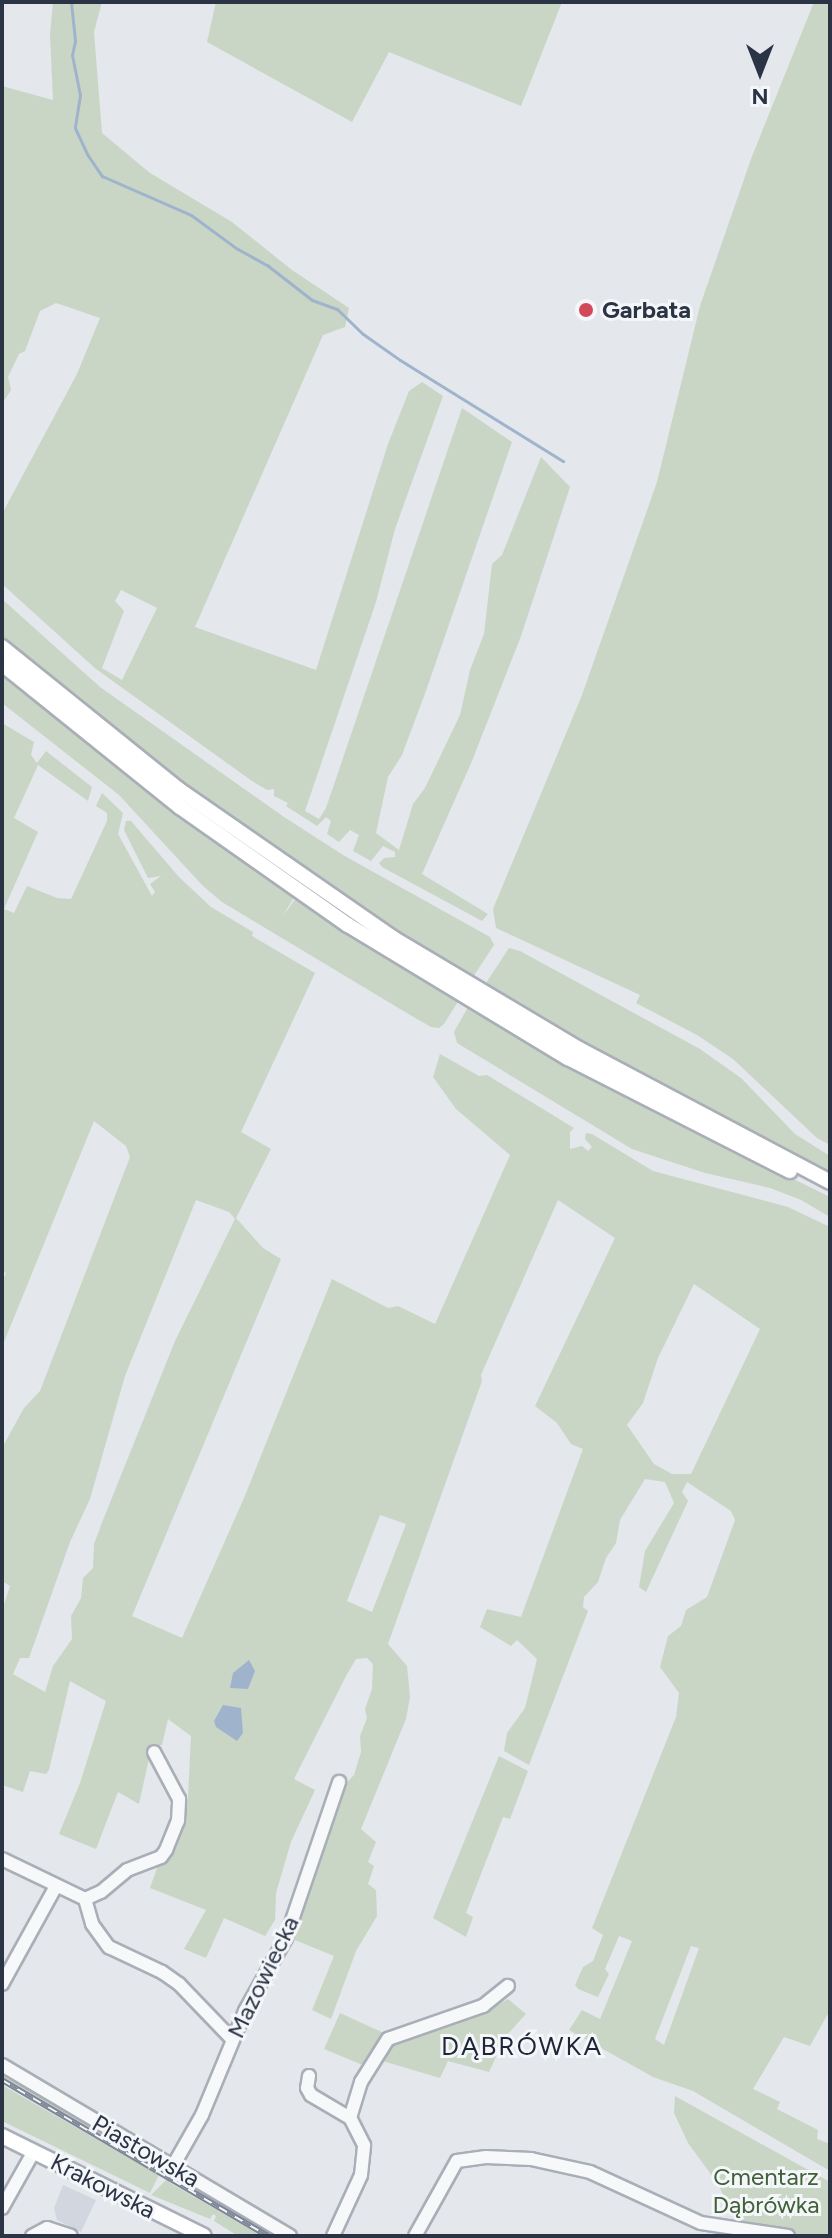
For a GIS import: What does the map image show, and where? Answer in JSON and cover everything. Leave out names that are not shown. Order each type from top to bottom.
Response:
[{"type":"main road","points":[[2,647],[178,789],[393,938],[601,1062],[830,1182]]},
{"type":"main road","points":[[2,664],[180,807],[277,877],[420,971],[615,1084],[830,1191]]},
{"type":"main road","name":"Krakowska","points":[[2,2136],[204,2236]]},
{"type":"street","points":[[2,1859],[85,1899],[101,1892],[127,1870],[161,1857],[178,1821],[179,1799],[154,1752]]},
{"type":"street","name":"Mazowiecka","points":[[173,2166],[202,2115],[232,2039],[286,1938],[339,1782]]},
{"type":"street","points":[[2,1984],[56,1886]]},
{"type":"street","points":[[85,1899],[92,1924],[109,1947],[162,1972],[179,1984],[232,2039]]},
{"type":"street","points":[[350,2118],[361,2082],[388,2039],[483,2006],[508,1986]]},
{"type":"street","name":"Piastowska","points":[[2,2065],[290,2236]]},
{"type":"street","points":[[309,2076],[307,2088],[311,2095],[350,2118],[364,2145],[361,2175],[333,2236]]},
{"type":"street","points":[[2,2208],[34,2151]]},
{"type":"street","points":[[415,2236],[457,2161],[497,2157],[531,2159],[590,2172],[701,2223],[788,2236]]},
{"type":"street","points":[[32,2236],[47,2228],[71,2236]]},
{"type":"shaded area","points":[[63,2185],[96,2200],[81,2232],[57,2220],[54,2208]]},
{"type":"green space","points":[[53,2],[102,2],[94,32],[102,133],[150,173],[232,222],[292,270],[349,308],[345,327],[323,335],[195,627],[316,670],[388,444],[409,391],[422,382],[443,396],[395,529],[376,602],[305,811],[319,819],[326,808],[462,408],[512,442],[427,688],[402,755],[388,777],[376,833],[399,850],[413,804],[425,788],[460,715],[470,670],[484,634],[492,564],[502,555],[541,457],[570,487],[521,636],[472,761],[422,874],[488,914],[482,921],[382,867],[379,863],[384,858],[395,857],[395,852],[383,846],[371,861],[353,851],[359,835],[350,830],[339,842],[327,834],[331,821],[326,817],[317,826],[286,806],[288,803],[274,796],[274,789],[267,790],[252,781],[96,669],[2,584],[2,514],[77,374],[100,318],[56,303],[40,311],[25,351],[19,354],[8,377],[11,390],[2,404],[2,86],[53,100],[50,35]],"holes":[[[121,590],[157,608],[122,680],[102,668],[124,611],[115,601]]]},
{"type":"green space","points":[[216,2],[562,2],[521,106],[389,52],[352,122],[207,42]]},
{"type":"green space","points":[[814,2],[830,2],[830,1145],[817,1138],[733,1059],[697,1035],[636,1003],[640,995],[496,928],[493,909],[582,695],[657,482],[700,306],[751,159]]},
{"type":"green space","points":[[2,599],[100,687],[284,817],[343,855],[490,937],[494,945],[471,980],[297,867],[179,782],[58,687],[2,639]]},
{"type":"green space","points":[[2,672],[153,794],[295,896],[282,917],[297,897],[459,1000],[444,1024],[439,1028],[431,1027],[222,902],[203,886],[119,795],[2,703]]},
{"type":"green space","points":[[2,723],[34,742],[31,755],[37,763],[46,751],[92,787],[88,801],[38,765],[14,818],[38,832],[4,909],[14,913],[27,886],[57,898],[71,899],[107,821],[107,813],[96,806],[102,793],[123,813],[118,834],[152,896],[155,892],[150,884],[161,876],[148,878],[124,830],[126,821],[131,821],[179,877],[211,907],[253,932],[252,936],[315,973],[241,1132],[271,1149],[236,1218],[263,1248],[281,1259],[132,1616],[182,1638],[244,1498],[332,1279],[388,1308],[398,1306],[435,1324],[510,1155],[456,1109],[433,1077],[440,1054],[479,1076],[487,1075],[574,1128],[570,1132],[570,1149],[582,1146],[588,1151],[592,1147],[585,1139],[586,1133],[592,1134],[653,1171],[788,1207],[830,1227],[830,2010],[810,2046],[784,2037],[753,2089],[780,2102],[777,2109],[818,2130],[817,2139],[830,2144],[830,2171],[693,2091],[653,2077],[569,2030],[582,2010],[600,2019],[632,1941],[619,1936],[605,1969],[609,1974],[598,1997],[578,1989],[575,1985],[583,1967],[593,1961],[603,1935],[592,1928],[676,1717],[679,1693],[660,1667],[668,1636],[681,1626],[686,1610],[707,1597],[735,1520],[731,1511],[687,1482],[682,1492],[688,1501],[646,1592],[639,1587],[645,1551],[674,1503],[665,1482],[645,1479],[620,1520],[616,1543],[606,1558],[598,1582],[584,1597],[583,1607],[588,1611],[529,1765],[504,1751],[507,1733],[525,1708],[537,1659],[517,1640],[511,1646],[480,1627],[487,1609],[521,1617],[583,1449],[571,1444],[557,1423],[535,1406],[615,1238],[558,1200],[481,1375],[482,1381],[388,1644],[407,1666],[410,1697],[406,1719],[361,1829],[376,1842],[368,1862],[374,1866],[368,1884],[376,1890],[377,1916],[356,1951],[331,2019],[312,2010],[334,1956],[290,1938],[341,1788],[354,1775],[361,1752],[360,1736],[372,1689],[373,1664],[367,1658],[356,1659],[294,1779],[315,1790],[291,1842],[276,1893],[275,1920],[265,1936],[224,1918],[206,1958],[184,1949],[206,1910],[150,1888],[158,1865],[168,1857],[188,1798],[191,1736],[168,1719],[162,1745],[152,1745],[139,1804],[118,1792],[96,1849],[59,1834],[80,1783],[106,1701],[70,1681],[49,1770],[46,1774],[30,1771],[23,1792],[2,1785],[2,1611],[10,1586],[2,1581],[2,1448],[24,1408],[40,1391],[130,1157],[126,1146],[94,1121],[2,1347],[2,1282],[6,1273],[2,1271]],"holes":[[[196,1200],[229,1212],[235,1219],[175,1341],[103,1520],[94,1544],[93,1568],[83,1578],[81,1598],[71,1616],[72,1639],[53,1666],[45,1692],[13,1674],[20,1658],[29,1658],[70,1542],[90,1499],[125,1376]],[[694,1284],[760,1329],[691,1474],[672,1474],[654,1464],[627,1425],[643,1403],[658,1358]],[[380,1515],[406,1524],[372,1612],[347,1601]],[[691,1946],[699,1948],[664,2045],[655,2039]]]},
{"type":"green space","points":[[509,948],[520,951],[700,1049],[741,1078],[795,1134],[830,1156],[830,1174],[558,1030],[484,986]]},
{"type":"green space","points":[[468,1007],[619,1093],[830,1197],[830,1217],[801,1200],[770,1188],[705,1173],[632,1149],[457,1043],[454,1032]]},
{"type":"green space","points":[[499,1756],[528,1771],[510,1819],[503,1817],[466,1913],[473,1917],[466,1937],[433,1918]]},
{"type":"green space","points":[[508,1999],[526,2014],[505,2037],[489,2072],[448,2061],[440,2078],[379,2060],[391,2041],[489,2010]]},
{"type":"green space","points":[[340,2013],[386,2034],[365,2066],[324,2049]]},
{"type":"green space","points":[[2,2070],[168,2169],[167,2173],[2,2077]]},
{"type":"green space","points":[[2,2085],[159,2175],[150,2193],[2,2121]]},
{"type":"green space","name":"Cmentarz Dąbrówka","points":[[675,2096],[830,2182],[830,2236],[802,2236],[738,2226],[718,2184],[688,2143],[674,2113]]},
{"type":"green space","points":[[167,2179],[262,2236],[238,2236],[214,2221],[216,2216],[213,2214],[210,2219],[151,2195]]},
{"type":"water","points":[[249,1660],[255,1671],[248,1689],[230,1688],[233,1673]]},
{"type":"water","points":[[223,1705],[241,1708],[243,1733],[237,1741],[216,1727],[214,1721]]},
{"type":"waterway","points":[[71,2],[75,41],[72,55],[80,95],[75,128],[102,176],[191,215],[236,248],[267,265],[312,300],[337,309],[363,334],[400,360],[563,461]]},
{"type":"railway","points":[[2,2080],[268,2236]]},
{"type":"place","name":"Garbata","points":[[586,310]]},
{"type":"district","name":"DĄBRÓWKA","points":[[522,2047]]}]
